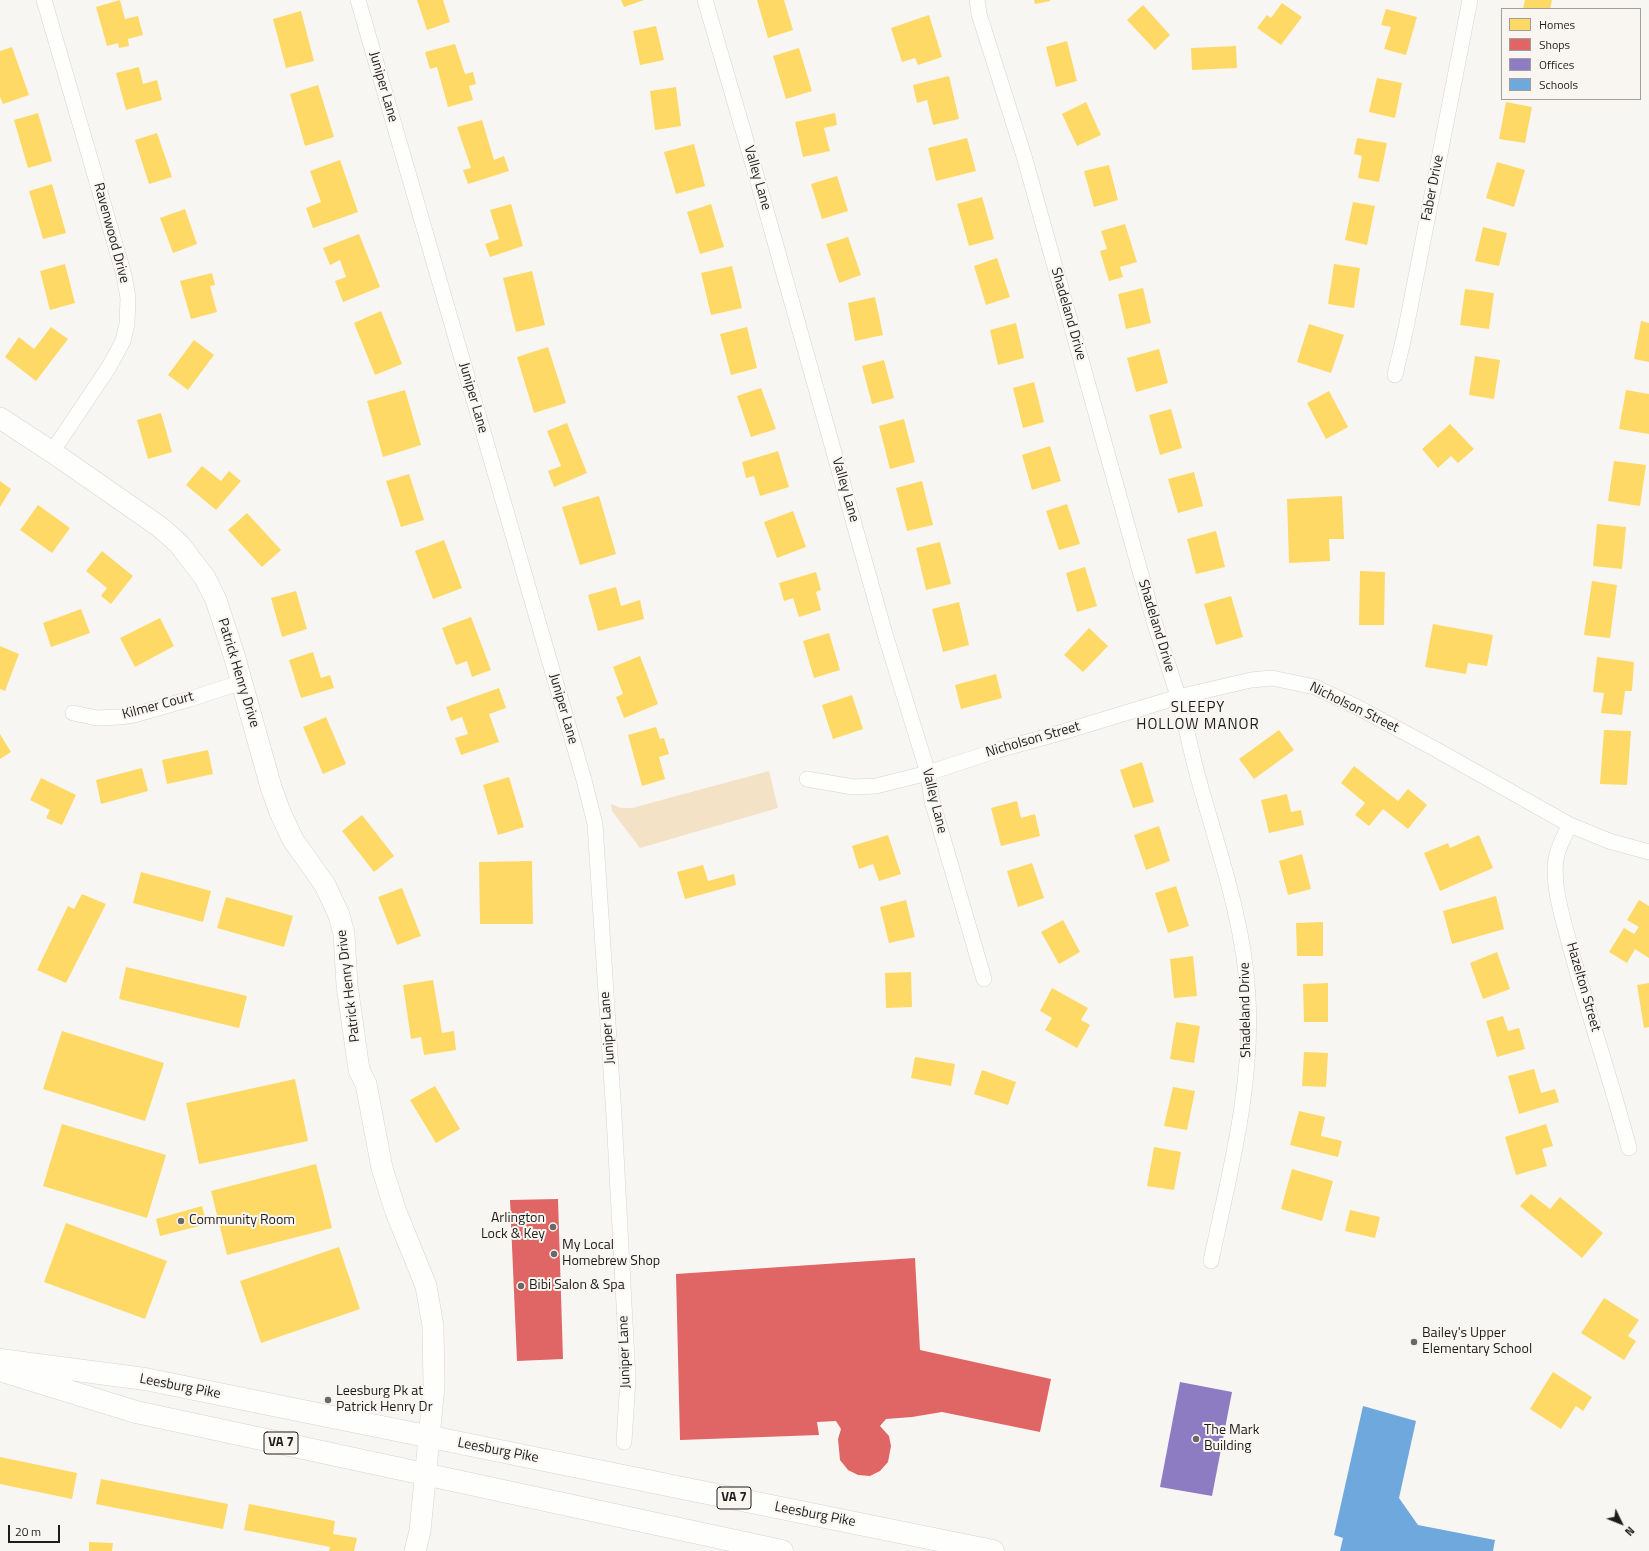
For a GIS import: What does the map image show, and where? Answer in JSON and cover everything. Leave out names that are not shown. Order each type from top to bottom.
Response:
[{"type":"main road","name":"Leesburg Pike","points":[[0,1360],[145,1379],[993,1551]]},
{"type":"main road","name":"VA 7","points":[[0,1370],[136,1412],[782,1551]]},
{"type":"street","name":"Ravenwood Drive","points":[[44,0],[124,275],[128,298],[127,324],[123,341],[109,367],[52,452]]},
{"type":"street","name":"Juniper Lane","points":[[358,0],[577,757],[595,824],[614,1116],[628,1379],[624,1442]]},
{"type":"street","name":"Valley Lane","points":[[705,0],[757,178],[883,627],[928,773],[932,801],[984,979]]},
{"type":"street","name":"Shadeland Drive","points":[[977,0],[979,14],[1024,156],[1151,613],[1178,697],[1191,754],[1228,883],[1244,954],[1248,998],[1248,1059],[1243,1105],[1211,1262]]},
{"type":"street","name":"Faber Drive","points":[[1395,375],[1406,328],[1470,0]]},
{"type":"street","name":"Patrick Henry Drive","points":[[0,418],[160,527],[179,544],[205,578],[216,600],[242,682],[271,787],[280,812],[293,840],[325,885],[340,915],[344,934],[347,985],[359,1070],[366,1084],[382,1168],[396,1212],[428,1294],[433,1326],[435,1370],[430,1437],[420,1531],[415,1551]]},
{"type":"street","name":"Nicholson Street","points":[[807,780],[852,787],[876,786],[928,773],[998,750],[1178,697],[1251,680],[1272,678],[1315,687],[1357,707],[1437,750],[1570,825],[1608,841],[1649,852]]},
{"type":"street","name":"Kilmer Court","points":[[73,713],[97,718],[134,715],[242,682]]},
{"type":"street","name":"Hazelton Street","points":[[1570,825],[1561,842],[1556,859],[1556,881],[1561,910],[1629,1148]]},
{"type":"shaded area","points":[[769,771],[778,808],[640,848],[612,811],[611,804],[621,808],[632,808]]},
{"type":"building: Homes","points":[[120,0],[125,19],[138,16],[143,35],[128,39],[129,46],[119,48],[118,43],[107,46],[96,7]]},
{"type":"building: Homes","points":[[417,0],[443,0],[450,22],[427,30]]},
{"type":"building: Homes","points":[[621,0],[644,0],[624,7]]},
{"type":"building: Homes","points":[[757,0],[784,0],[793,30],[768,38]]},
{"type":"building: Homes","points":[[1034,0],[1050,0],[1050,1],[1035,4]]},
{"type":"building: Homes","points":[[1525,0],[1552,0],[1550,8],[1523,8]]},
{"type":"building: Homes","points":[[1282,3],[1302,17],[1281,45],[1257,28],[1267,15],[1271,18]]},
{"type":"building: Homes","points":[[1143,5],[1170,35],[1155,50],[1127,20]]},
{"type":"building: Homes","points":[[1386,9],[1417,17],[1406,55],[1384,49],[1391,27],[1381,25]]},
{"type":"building: Homes","points":[[301,11],[314,61],[286,68],[273,19]]},
{"type":"building: Homes","points":[[929,15],[942,57],[918,65],[915,58],[902,62],[891,28]]},
{"type":"building: Homes","points":[[656,26],[664,60],[640,65],[633,31]]},
{"type":"building: Homes","points":[[1067,41],[1077,81],[1056,87],[1046,47]]},
{"type":"building: Homes","points":[[455,44],[465,74],[473,72],[476,84],[469,86],[473,100],[448,107],[437,67],[430,69],[425,52]]},
{"type":"building: Homes","points":[[1236,46],[1237,68],[1192,70],[1191,48]]},
{"type":"building: Homes","points":[[12,47],[29,95],[3,104],[0,97],[0,51]]},
{"type":"building: Homes","points":[[799,48],[812,91],[786,99],[773,56]]},
{"type":"building: Homes","points":[[139,67],[143,84],[157,80],[162,100],[126,110],[116,73]]},
{"type":"building: Homes","points":[[949,76],[959,119],[933,125],[927,100],[917,103],[913,85]]},
{"type":"building: Homes","points":[[1377,78],[1402,83],[1395,118],[1369,112]]},
{"type":"building: Homes","points":[[318,85],[334,137],[305,146],[290,94]]},
{"type":"building: Homes","points":[[676,87],[681,126],[655,130],[650,91]]},
{"type":"building: Homes","points":[[1086,102],[1101,135],[1077,146],[1062,114]]},
{"type":"building: Homes","points":[[1506,102],[1532,107],[1525,143],[1499,139]]},
{"type":"building: Homes","points":[[38,113],[52,161],[28,168],[14,120]]},
{"type":"building: Homes","points":[[835,113],[837,125],[824,128],[830,151],[803,157],[795,122]]},
{"type":"building: Homes","points":[[482,120],[494,160],[504,156],[509,171],[468,184],[463,170],[471,168],[457,127]]},
{"type":"building: Homes","points":[[157,133],[172,177],[149,184],[135,140]]},
{"type":"building: Homes","points":[[967,138],[976,171],[936,181],[928,148]]},
{"type":"building: Homes","points":[[1357,138],[1387,143],[1379,182],[1358,178],[1362,156],[1354,154]]},
{"type":"building: Homes","points":[[694,144],[705,186],[676,194],[664,152]]},
{"type":"building: Homes","points":[[340,160],[358,212],[313,228],[306,208],[321,202],[310,171]]},
{"type":"building: Homes","points":[[1497,162],[1525,170],[1514,207],[1486,198]]},
{"type":"building: Homes","points":[[1109,165],[1118,200],[1094,207],[1084,171]]},
{"type":"building: Homes","points":[[837,176],[848,211],[822,219],[811,184]]},
{"type":"building: Homes","points":[[52,184],[66,233],[43,239],[29,191]]},
{"type":"building: Homes","points":[[982,197],[994,239],[969,246],[957,204]]},
{"type":"building: Homes","points":[[1353,202],[1375,206],[1367,245],[1345,240]]},
{"type":"building: Homes","points":[[511,204],[523,246],[490,257],[485,244],[499,239],[490,210]]},
{"type":"building: Homes","points":[[711,204],[724,247],[700,254],[687,212]]},
{"type":"building: Homes","points":[[185,209],[197,244],[173,253],[160,218]]},
{"type":"building: Homes","points":[[1125,224],[1137,262],[1120,267],[1123,277],[1109,281],[1100,251],[1107,249],[1101,231]]},
{"type":"building: Homes","points":[[1483,227],[1507,233],[1499,266],[1475,261]]},
{"type":"building: Homes","points":[[359,234],[380,287],[343,302],[335,281],[346,277],[340,260],[330,265],[323,248]]},
{"type":"building: Homes","points":[[848,237],[861,275],[839,283],[826,244]]},
{"type":"building: Homes","points":[[997,258],[1010,297],[986,305],[974,266]]},
{"type":"building: Homes","points":[[65,264],[75,303],[50,310],[40,271]]},
{"type":"building: Homes","points":[[1334,264],[1360,268],[1354,308],[1328,304]]},
{"type":"building: Homes","points":[[732,266],[742,308],[711,315],[701,273]]},
{"type":"building: Homes","points":[[532,271],[545,325],[516,332],[503,278]]},
{"type":"building: Homes","points":[[212,273],[215,285],[210,286],[217,312],[191,319],[180,281]]},
{"type":"building: Homes","points":[[1143,288],[1151,323],[1126,329],[1118,294]]},
{"type":"building: Homes","points":[[1465,289],[1494,293],[1489,329],[1460,325]]},
{"type":"building: Homes","points":[[875,297],[883,335],[855,341],[848,303]]},
{"type":"building: Homes","points":[[381,311],[402,364],[375,375],[354,323]]},
{"type":"building: Homes","points":[[1641,321],[1649,323],[1649,362],[1634,359]]},
{"type":"building: Homes","points":[[1016,323],[1024,358],[998,365],[990,330]]},
{"type":"building: Homes","points":[[1309,324],[1344,335],[1331,373],[1297,362]]},
{"type":"building: Homes","points":[[51,327],[68,339],[36,381],[5,357],[19,337],[34,349]]},
{"type":"building: Homes","points":[[747,327],[757,368],[731,375],[720,334]]},
{"type":"building: Homes","points":[[194,340],[214,355],[188,390],[168,375]]},
{"type":"building: Homes","points":[[548,347],[566,403],[534,413],[517,357]]},
{"type":"building: Homes","points":[[1159,349],[1168,383],[1136,392],[1127,358]]},
{"type":"building: Homes","points":[[1475,356],[1500,360],[1494,399],[1469,395]]},
{"type":"building: Homes","points":[[884,360],[894,398],[872,404],[862,366]]},
{"type":"building: Homes","points":[[1034,382],[1044,422],[1023,428],[1013,388]]},
{"type":"building: Homes","points":[[761,388],[776,429],[751,437],[737,396]]},
{"type":"building: Homes","points":[[405,390],[421,445],[383,457],[367,401]]},
{"type":"building: Homes","points":[[1626,390],[1649,394],[1649,434],[1619,429]]},
{"type":"building: Homes","points":[[1329,391],[1348,427],[1326,439],[1307,403]]},
{"type":"building: Homes","points":[[1171,409],[1182,448],[1160,455],[1149,415]]},
{"type":"building: Homes","points":[[161,413],[172,452],[148,459],[137,420]]},
{"type":"building: Homes","points":[[904,419],[915,462],[890,469],[879,426]]},
{"type":"building: Homes","points":[[567,423],[587,473],[554,487],[548,471],[561,466],[547,431]]},
{"type":"building: Homes","points":[[1450,424],[1474,449],[1458,463],[1451,456],[1438,468],[1422,449]]},
{"type":"building: Homes","points":[[1050,446],[1061,481],[1032,490],[1022,455]]},
{"type":"building: Homes","points":[[778,451],[789,487],[760,496],[754,476],[746,478],[742,462]]},
{"type":"building: Homes","points":[[1614,461],[1646,465],[1640,506],[1608,501]]},
{"type":"building: Homes","points":[[202,466],[221,481],[229,471],[241,481],[216,510],[186,485]]},
{"type":"building: Homes","points":[[1194,472],[1203,506],[1178,513],[1168,479]]},
{"type":"building: Homes","points":[[409,474],[424,520],[401,527],[386,481]]},
{"type":"building: Homes","points":[[0,481],[11,489],[0,507]]},
{"type":"building: Homes","points":[[922,481],[933,525],[907,531],[896,488]]},
{"type":"building: Homes","points":[[599,496],[616,554],[580,565],[562,507]]},
{"type":"building: Homes","points":[[1342,496],[1344,539],[1329,539],[1330,561],[1289,563],[1287,499]]},
{"type":"building: Homes","points":[[1067,504],[1080,544],[1059,550],[1046,511]]},
{"type":"building: Homes","points":[[38,505],[70,528],[52,553],[20,530]]},
{"type":"building: Homes","points":[[793,511],[806,547],[777,558],[764,522]]},
{"type":"building: Homes","points":[[247,513],[281,550],[262,567],[228,530]]},
{"type":"building: Homes","points":[[1597,524],[1626,527],[1622,569],[1593,566]]},
{"type":"building: Homes","points":[[1216,531],[1225,567],[1196,574],[1187,539]]},
{"type":"building: Homes","points":[[444,540],[462,588],[433,599],[415,551]]},
{"type":"building: Homes","points":[[940,542],[951,584],[926,590],[916,548]]},
{"type":"building: Homes","points":[[102,551],[133,576],[111,604],[101,596],[107,588],[86,571]]},
{"type":"building: Homes","points":[[1085,567],[1097,606],[1077,612],[1066,573]]},
{"type":"building: Homes","points":[[1360,571],[1385,572],[1384,625],[1359,625]]},
{"type":"building: Homes","points":[[816,572],[821,590],[816,592],[821,610],[799,617],[793,598],[784,601],[779,583]]},
{"type":"building: Homes","points":[[1592,581],[1617,585],[1610,638],[1584,635]]},
{"type":"building: Homes","points":[[616,587],[621,606],[640,600],[644,619],[598,631],[588,595]]},
{"type":"building: Homes","points":[[296,591],[307,629],[282,637],[271,598]]},
{"type":"building: Homes","points":[[1231,596],[1243,637],[1216,645],[1204,604]]},
{"type":"building: Homes","points":[[959,602],[969,645],[943,652],[932,609]]},
{"type":"building: Homes","points":[[81,609],[90,633],[51,647],[43,623]]},
{"type":"building: Homes","points":[[471,617],[491,670],[472,677],[467,661],[456,665],[442,628]]},
{"type":"building: Homes","points":[[160,618],[174,646],[135,667],[120,638]]},
{"type":"building: Homes","points":[[1433,624],[1493,635],[1487,666],[1468,663],[1466,674],[1425,667]]},
{"type":"building: Homes","points":[[1089,628],[1108,646],[1083,672],[1064,655]]},
{"type":"building: Homes","points":[[829,633],[840,670],[814,678],[803,641]]},
{"type":"building: Homes","points":[[0,646],[19,654],[5,691],[0,689]]},
{"type":"building: Homes","points":[[313,652],[321,678],[330,675],[334,688],[301,698],[289,660]]},
{"type":"building: Homes","points":[[640,656],[658,704],[624,718],[616,697],[623,694],[613,667]]},
{"type":"building: Homes","points":[[1597,657],[1634,662],[1632,691],[1625,691],[1622,715],[1601,713],[1604,693],[1593,692]]},
{"type":"building: Homes","points":[[996,674],[1002,698],[961,709],[955,685]]},
{"type":"building: Homes","points":[[499,688],[506,708],[489,714],[499,742],[461,755],[455,738],[468,734],[462,717],[451,721],[446,707]]},
{"type":"building: Homes","points":[[852,695],[863,729],[833,739],[822,705]]},
{"type":"building: Homes","points":[[326,717],[346,764],[323,774],[303,727]]},
{"type":"building: Homes","points":[[656,727],[660,739],[664,738],[669,754],[659,757],[665,779],[642,786],[628,735]]},
{"type":"building: Homes","points":[[1279,730],[1294,750],[1254,779],[1239,759]]},
{"type":"building: Homes","points":[[1604,730],[1631,731],[1627,785],[1600,784]]},
{"type":"building: Homes","points":[[0,734],[11,752],[0,759]]},
{"type":"building: Homes","points":[[208,750],[213,774],[167,784],[162,760]]},
{"type":"building: Homes","points":[[1142,762],[1154,802],[1133,808],[1120,770]]},
{"type":"building: Homes","points":[[1354,766],[1398,801],[1408,789],[1427,805],[1408,829],[1383,809],[1369,826],[1355,815],[1365,803],[1341,783]]},
{"type":"building: Homes","points":[[142,768],[148,791],[101,804],[96,780]]},
{"type":"building: Homes","points":[[509,777],[524,827],[498,835],[483,785]]},
{"type":"building: Homes","points":[[41,778],[76,795],[62,825],[46,818],[50,810],[30,800]]},
{"type":"building: Homes","points":[[1287,794],[1291,812],[1301,810],[1304,825],[1269,833],[1261,800]]},
{"type":"building: Homes","points":[[1017,801],[1021,818],[1035,814],[1040,836],[1001,846],[991,808]]},
{"type":"building: Homes","points":[[362,815],[394,856],[374,872],[342,831]]},
{"type":"building: Homes","points":[[1159,826],[1170,861],[1146,870],[1134,835]]},
{"type":"building: Homes","points":[[888,835],[901,874],[879,881],[873,864],[859,869],[852,846]]},
{"type":"building: Homes","points":[[1479,835],[1493,868],[1440,891],[1424,853],[1448,843],[1450,848]]},
{"type":"building: Homes","points":[[1302,854],[1311,889],[1288,895],[1279,861]]},
{"type":"building: Homes","points":[[532,861],[533,924],[480,924],[479,862]]},
{"type":"building: Homes","points":[[1032,863],[1044,898],[1018,907],[1007,871]]},
{"type":"building: Homes","points":[[703,865],[708,881],[734,874],[736,885],[685,899],[677,872]]},
{"type":"building: Homes","points":[[141,872],[211,891],[203,922],[133,903]]},
{"type":"building: Homes","points":[[1176,886],[1189,926],[1168,933],[1155,893]]},
{"type":"building: Homes","points":[[402,888],[421,936],[397,945],[378,897]]},
{"type":"building: Homes","points":[[82,894],[106,904],[66,983],[37,970],[68,906],[74,909]]},
{"type":"building: Homes","points":[[1496,896],[1504,929],[1452,944],[1443,911]]},
{"type":"building: Homes","points":[[226,897],[293,916],[284,947],[217,928]]},
{"type":"building: Homes","points":[[906,900],[915,937],[889,943],[880,907]]},
{"type":"building: Homes","points":[[1639,900],[1649,906],[1649,958],[1635,949],[1627,963],[1609,952],[1624,928],[1634,934],[1639,927],[1627,920]]},
{"type":"building: Homes","points":[[1063,920],[1080,952],[1059,964],[1041,932]]},
{"type":"building: Homes","points":[[1323,922],[1323,956],[1297,956],[1296,923]]},
{"type":"building: Homes","points":[[1497,952],[1510,989],[1483,999],[1470,963]]},
{"type":"building: Homes","points":[[1193,956],[1197,996],[1174,998],[1170,959]]},
{"type":"building: Homes","points":[[126,967],[247,996],[239,1028],[119,999]]},
{"type":"building: Homes","points":[[911,972],[912,1007],[886,1008],[885,973]]},
{"type":"building: Homes","points":[[433,980],[442,1033],[454,1031],[456,1050],[424,1055],[421,1037],[411,1039],[403,985]]},
{"type":"building: Homes","points":[[1328,983],[1328,1022],[1304,1022],[1303,984]]},
{"type":"building: Homes","points":[[1649,983],[1649,1027],[1644,1028],[1637,985]]},
{"type":"building: Homes","points":[[1052,988],[1088,1008],[1081,1020],[1090,1025],[1077,1048],[1045,1030],[1052,1018],[1040,1011]]},
{"type":"building: Homes","points":[[1503,1016],[1508,1031],[1519,1028],[1525,1049],[1497,1057],[1486,1021]]},
{"type":"building: Homes","points":[[1176,1022],[1200,1026],[1194,1063],[1170,1059]]},
{"type":"building: Homes","points":[[62,1031],[164,1063],[145,1121],[43,1089]]},
{"type":"building: Homes","points":[[1304,1052],[1328,1053],[1326,1087],[1302,1086]]},
{"type":"building: Homes","points":[[915,1057],[955,1064],[951,1086],[911,1078]]},
{"type":"building: Homes","points":[[1534,1069],[1541,1093],[1555,1089],[1559,1102],[1519,1114],[1508,1076]]},
{"type":"building: Homes","points":[[982,1070],[1016,1082],[1008,1105],[974,1094]]},
{"type":"building: Homes","points":[[295,1079],[308,1141],[199,1164],[186,1103]]},
{"type":"building: Homes","points":[[435,1086],[460,1129],[436,1143],[410,1100]]},
{"type":"building: Homes","points":[[1173,1087],[1195,1091],[1187,1130],[1164,1126]]},
{"type":"building: Homes","points":[[1299,1111],[1325,1117],[1321,1136],[1342,1141],[1338,1157],[1290,1145]]},
{"type":"building: Homes","points":[[62,1124],[166,1155],[147,1218],[43,1186]]},
{"type":"building: Homes","points":[[1546,1124],[1553,1146],[1542,1149],[1547,1166],[1516,1175],[1505,1137]]},
{"type":"building: Homes","points":[[1154,1147],[1181,1152],[1174,1190],[1147,1186]]},
{"type":"building: Homes","points":[[316,1164],[332,1228],[227,1255],[211,1191]]},
{"type":"building: Homes","points":[[1292,1169],[1333,1181],[1322,1221],[1281,1209]]},
{"type":"building: Homes","points":[[1531,1194],[1550,1209],[1560,1197],[1603,1233],[1582,1258],[1520,1206]]},
{"type":"building: Homes","name":"Community Room","points":[[202,1206],[207,1224],[160,1236],[156,1219]]},
{"type":"building: Homes","points":[[1350,1210],[1380,1217],[1375,1238],[1345,1231]]},
{"type":"building: Homes","points":[[66,1223],[167,1261],[145,1319],[44,1282]]},
{"type":"building: Homes","points":[[339,1247],[360,1309],[261,1343],[240,1281]]},
{"type":"building: Homes","points":[[1604,1298],[1639,1320],[1628,1336],[1636,1341],[1624,1360],[1581,1333]]},
{"type":"building: Homes","points":[[1553,1372],[1592,1397],[1583,1411],[1576,1406],[1561,1429],[1530,1409]]},
{"type":"building: Homes","points":[[0,1457],[77,1473],[72,1499],[0,1484]]},
{"type":"building: Homes","points":[[101,1479],[228,1504],[223,1529],[96,1504]]},
{"type":"building: Homes","points":[[249,1504],[335,1521],[333,1534],[357,1538],[354,1551],[329,1551],[330,1547],[244,1530]]},
{"type":"building: Homes","points":[[89,1542],[113,1543],[112,1551],[89,1551]]},
{"type":"building: Shops","points":[[558,1199],[563,1359],[517,1361],[510,1200]]},
{"type":"building: Shops","points":[[915,1258],[920,1350],[1051,1379],[1040,1432],[942,1412],[912,1417],[886,1419],[880,1426],[889,1436],[891,1446],[888,1462],[880,1471],[870,1476],[858,1475],[848,1470],[840,1460],[838,1439],[841,1429],[836,1421],[817,1422],[819,1435],[680,1440],[676,1274]]},
{"type":"building: Offices","name":"The Mark Building","points":[[1180,1382],[1232,1392],[1212,1496],[1160,1487]]},
{"type":"building: Schools","points":[[1363,1406],[1416,1421],[1399,1498],[1418,1525],[1495,1540],[1493,1551],[1340,1551],[1343,1538],[1334,1535]]},
{"type":"place","name":"Community Room","points":[[181,1221]]},
{"type":"place","name":"Arlington Lock & Key","points":[[553,1227]]},
{"type":"place","name":"My Local Homebrew Shop","points":[[554,1254]]},
{"type":"place","name":"Bibi Salon & Spa","points":[[521,1286]]},
{"type":"place","name":"Bailey's Upper Elementary School","points":[[1414,1342]]},
{"type":"place","name":"Leesburg Pk at Patrick Henry Dr","points":[[328,1400]]},
{"type":"place","name":"The Mark Building","points":[[1196,1439]]},
{"type":"district","name":"SLEEPY HOLLOW MANOR","points":[[1198,716]]}]
